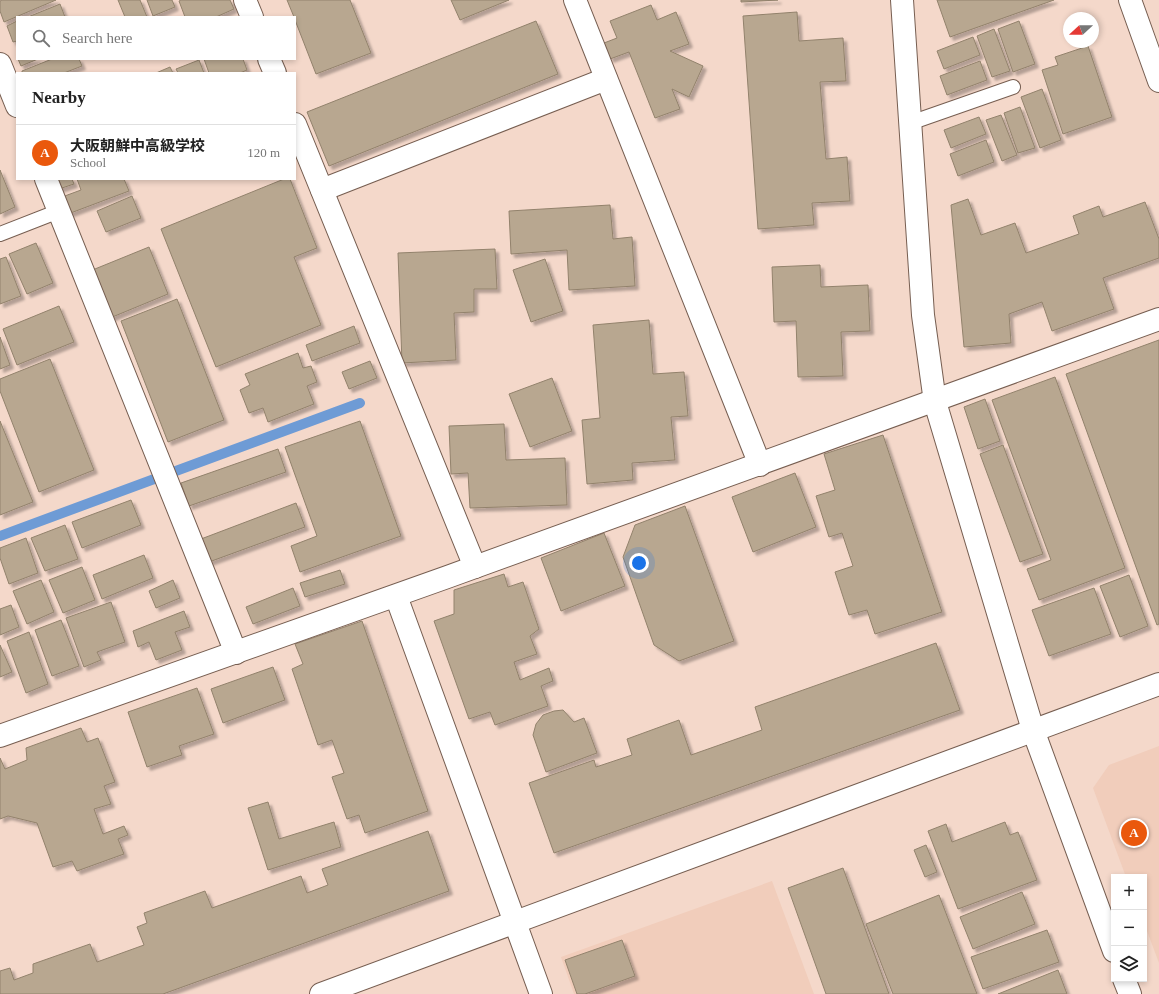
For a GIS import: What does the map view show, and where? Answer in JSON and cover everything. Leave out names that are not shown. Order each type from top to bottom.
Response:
[{"type":"street","points":[[245,0],[252,16]]},
{"type":"street","points":[[575,0],[760,465]]},
{"type":"street","points":[[902,0],[923,315],[935,402],[1033,730],[1112,946]]},
{"type":"street","points":[[1130,0],[1159,81]]},
{"type":"street","points":[[269,60],[275,72]]},
{"type":"street","points":[[2,76],[16,104]]},
{"type":"street","points":[[322,190],[606,79]]},
{"type":"street","points":[[296,126],[475,567]]},
{"type":"street","points":[[46,180],[236,652]]},
{"type":"street","points":[[0,736],[396,596],[935,402],[1159,319]]},
{"type":"street","points":[[396,596],[541,994]]},
{"type":"street","points":[[321,994],[1159,684]]},
{"type":"street","points":[[1125,982],[1130,994]]},
{"type":"lane","points":[[910,123],[1013,87]]},
{"type":"lane","points":[[0,234],[59,211]]},
{"type":"shaded area","points":[[1159,746],[1159,963],[1147,931],[1147,874],[1125,874],[1093,788],[1109,765]]},
{"type":"shaded area","points":[[772,881],[814,994],[574,994],[561,957]]},
{"type":"building","points":[[56,0],[4,22],[0,11],[0,1]]},
{"type":"building","points":[[118,0],[140,0],[147,16],[125,16]]},
{"type":"building","points":[[147,0],[172,0],[175,7],[153,16]]},
{"type":"building","points":[[230,0],[234,9],[218,16],[185,16],[179,1]]},
{"type":"building","points":[[287,0],[350,0],[371,53],[316,74],[296,23],[296,16],[294,16]]},
{"type":"building","points":[[451,0],[509,0],[460,20]]},
{"type":"building","points":[[741,0],[778,0],[741,2]]},
{"type":"building","points":[[937,0],[1054,0],[950,37]]},
{"type":"building","points":[[60,4],[65,16],[30,16]]},
{"type":"building","points":[[651,5],[657,20],[676,12],[689,44],[670,51],[703,66],[689,97],[672,89],[680,109],[655,118],[629,52],[610,59],[604,43],[617,38],[610,21]]},
{"type":"building","points":[[797,12],[799,41],[843,38],[846,81],[820,82],[826,159],[847,157],[850,201],[812,203],[814,225],[758,229],[743,16]]},
{"type":"building","points":[[536,21],[558,74],[329,166],[307,112]]},
{"type":"building","points":[[1019,21],[1035,64],[1013,72],[998,29]]},
{"type":"building","points":[[16,22],[16,41],[13,42],[7,26]]},
{"type":"building","points":[[994,29],[1010,71],[992,77],[977,36]]},
{"type":"building","points":[[973,37],[980,55],[944,69],[937,51]]},
{"type":"building","points":[[1082,48],[1089,48],[1112,117],[1063,134],[1042,70],[1058,65],[1055,57]]},
{"type":"building","points":[[18,60],[36,60],[21,66]]},
{"type":"building","points":[[50,60],[79,60],[82,66],[67,72],[22,71]]},
{"type":"building","points":[[199,60],[204,72],[178,72],[176,69]]},
{"type":"building","points":[[204,60],[243,60],[247,70],[242,72],[209,72]]},
{"type":"building","points":[[980,61],[987,80],[947,95],[940,76]]},
{"type":"building","points":[[170,67],[172,72],[158,72]]},
{"type":"building","points":[[1042,89],[1061,140],[1040,148],[1021,97]]},
{"type":"building","points":[[1020,107],[1035,148],[1018,153],[1004,113]]},
{"type":"building","points":[[1001,115],[1017,155],[1002,161],[986,120]]},
{"type":"building","points":[[979,117],[986,134],[951,148],[944,130]]},
{"type":"building","points":[[986,140],[994,162],[958,176],[950,154]]},
{"type":"building","points":[[0,170],[15,207],[0,214]]},
{"type":"building","points":[[52,180],[72,180],[74,184],[56,190]]},
{"type":"building","points":[[77,180],[124,180],[129,191],[68,214],[62,197],[81,190]]},
{"type":"building","points":[[282,180],[290,180],[317,248],[294,257],[321,325],[216,367],[161,229]]},
{"type":"building","points":[[132,196],[141,218],[106,232],[97,211]]},
{"type":"building","points":[[968,199],[981,235],[1015,223],[1026,253],[1079,234],[1073,216],[1099,206],[1103,217],[1145,202],[1159,239],[1159,258],[1103,278],[1114,309],[1052,331],[1042,302],[1009,314],[1011,343],[964,347],[951,205]]},
{"type":"building","points":[[610,205],[613,239],[632,237],[635,286],[569,290],[567,250],[511,254],[509,211]]},
{"type":"building","points":[[36,243],[53,283],[27,294],[9,254]]},
{"type":"building","points":[[149,247],[168,294],[110,318],[90,271]]},
{"type":"building","points":[[495,249],[497,289],[474,289],[474,312],[454,313],[456,360],[402,363],[398,253]]},
{"type":"building","points":[[6,257],[21,296],[0,304],[0,259]]},
{"type":"building","points":[[545,259],[563,311],[531,322],[513,270]]},
{"type":"building","points":[[820,265],[821,287],[868,285],[870,331],[841,332],[843,376],[798,377],[796,321],[774,322],[772,267]]},
{"type":"building","points":[[177,299],[224,420],[168,442],[121,321]]},
{"type":"building","points":[[59,306],[74,342],[17,365],[3,329]]},
{"type":"building","points":[[649,320],[653,374],[684,372],[688,416],[671,417],[675,460],[632,463],[633,480],[587,484],[582,420],[600,418],[593,325]]},
{"type":"building","points":[[354,326],[360,343],[312,361],[306,345]]},
{"type":"building","points":[[0,337],[10,365],[0,369]]},
{"type":"building","points":[[1159,340],[1159,624],[1157,625],[1066,374]]},
{"type":"building","points":[[298,353],[303,368],[311,366],[317,382],[307,386],[314,404],[268,422],[263,408],[249,413],[240,390],[250,385],[245,374]]},
{"type":"building","points":[[50,359],[94,470],[39,492],[0,391],[0,379]]},
{"type":"building","points":[[370,361],[377,378],[349,389],[342,372]]},
{"type":"building","points":[[1055,377],[1125,568],[1039,600],[1027,569],[1051,560],[992,400]]},
{"type":"building","points":[[552,378],[572,431],[530,447],[509,394]]},
{"type":"building","points":[[985,399],[1000,441],[978,449],[964,407]]},
{"type":"building","points":[[0,421],[33,502],[0,515]]},
{"type":"building","points":[[360,421],[401,536],[300,572],[291,546],[317,536],[285,447]]},
{"type":"building","points":[[504,424],[506,460],[565,458],[567,505],[470,508],[468,473],[451,474],[449,426]]},
{"type":"building","points":[[883,435],[942,612],[875,634],[867,610],[849,615],[835,572],[853,566],[842,533],[829,537],[816,496],[835,490],[824,454]]},
{"type":"building","points":[[1003,445],[1043,554],[1020,562],[980,454]]},
{"type":"building","points":[[278,449],[286,472],[189,506],[181,483]]},
{"type":"building","points":[[795,473],[816,527],[753,552],[732,497]]},
{"type":"building","points":[[131,500],[141,525],[82,548],[72,522]]},
{"type":"building","points":[[296,503],[305,527],[209,562],[201,539]]},
{"type":"building","points":[[685,506],[734,641],[679,661],[654,645],[623,557],[635,525]]},
{"type":"building","points":[[65,525],[78,559],[45,571],[31,538]]},
{"type":"building","points":[[604,533],[625,586],[561,611],[541,558]]},
{"type":"building","points":[[26,538],[38,573],[9,584],[0,558],[0,548]]},
{"type":"building","points":[[144,555],[153,578],[102,599],[93,575]]},
{"type":"building","points":[[82,567],[95,600],[63,613],[49,580]]},
{"type":"building","points":[[340,570],[345,584],[305,597],[300,583]]},
{"type":"building","points":[[504,574],[508,587],[523,582],[539,629],[530,636],[537,654],[514,662],[520,680],[549,668],[553,681],[541,686],[548,706],[495,725],[490,712],[469,719],[434,621],[454,614],[454,590]]},
{"type":"building","points":[[1129,575],[1148,626],[1120,637],[1100,586]]},
{"type":"building","points":[[41,580],[54,612],[27,624],[13,591]]},
{"type":"building","points":[[173,580],[180,598],[156,608],[149,591]]},
{"type":"building","points":[[293,588],[300,606],[253,624],[246,607]]},
{"type":"building","points":[[1094,588],[1111,634],[1049,656],[1032,610]]},
{"type":"building","points":[[111,602],[125,642],[97,652],[101,660],[84,667],[66,618]]},
{"type":"building","points":[[11,605],[19,627],[0,635],[0,609]]},
{"type":"building","points":[[184,611],[190,627],[175,632],[182,650],[156,660],[149,642],[138,647],[133,631]]},
{"type":"building","points":[[61,620],[79,666],[52,676],[35,630]]},
{"type":"building","points":[[362,621],[428,811],[365,833],[359,815],[347,819],[332,777],[344,773],[332,740],[318,745],[292,669],[303,664],[295,644]]},
{"type":"building","points":[[29,632],[48,684],[26,693],[7,641]]},
{"type":"building","points":[[936,643],[960,710],[554,853],[529,783],[594,760],[596,767],[632,755],[627,739],[679,720],[691,755],[762,730],[755,707]]},
{"type":"building","points":[[0,645],[12,672],[0,677]]},
{"type":"building","points":[[273,667],[285,700],[223,723],[211,689]]},
{"type":"building","points":[[197,688],[214,734],[179,746],[182,755],[147,767],[128,712]]},
{"type":"building","points":[[563,710],[574,722],[584,718],[597,753],[546,772],[533,735],[536,724],[543,715],[554,711]]},
{"type":"building","points":[[81,728],[87,742],[98,738],[115,782],[104,786],[111,804],[94,809],[103,834],[124,826],[128,835],[118,839],[124,854],[77,871],[72,861],[53,867],[37,823],[8,816],[0,819],[0,758],[5,769],[27,760],[26,748]]},
{"type":"building","points":[[268,802],[279,839],[334,822],[341,847],[268,870],[248,808]]},
{"type":"building","points":[[1005,822],[1010,835],[1018,832],[1037,880],[958,909],[928,831],[946,824],[952,842]]},
{"type":"building","points":[[428,831],[449,891],[163,994],[0,994],[0,971],[10,968],[14,980],[33,973],[33,964],[90,944],[97,962],[144,945],[137,927],[147,923],[144,913],[205,891],[212,908],[301,876],[307,893],[328,885],[322,869]]},
{"type":"building","points":[[926,845],[937,872],[925,877],[914,850]]},
{"type":"building","points":[[843,868],[889,994],[826,994],[788,888]]},
{"type":"building","points":[[1022,892],[1035,924],[973,949],[960,917]]},
{"type":"building","points":[[939,895],[977,994],[893,994],[866,924]]},
{"type":"building","points":[[1047,930],[1059,962],[983,989],[971,957]]},
{"type":"building","points":[[622,940],[635,976],[585,994],[577,994],[565,960]]},
{"type":"building","points":[[1058,970],[1067,994],[998,994]]},
{"type":"waterway","points":[[0,536],[360,403]]},
{"type":"place","name":"大阪朝鮮中高級学校","points":[[1134,833]]}]
